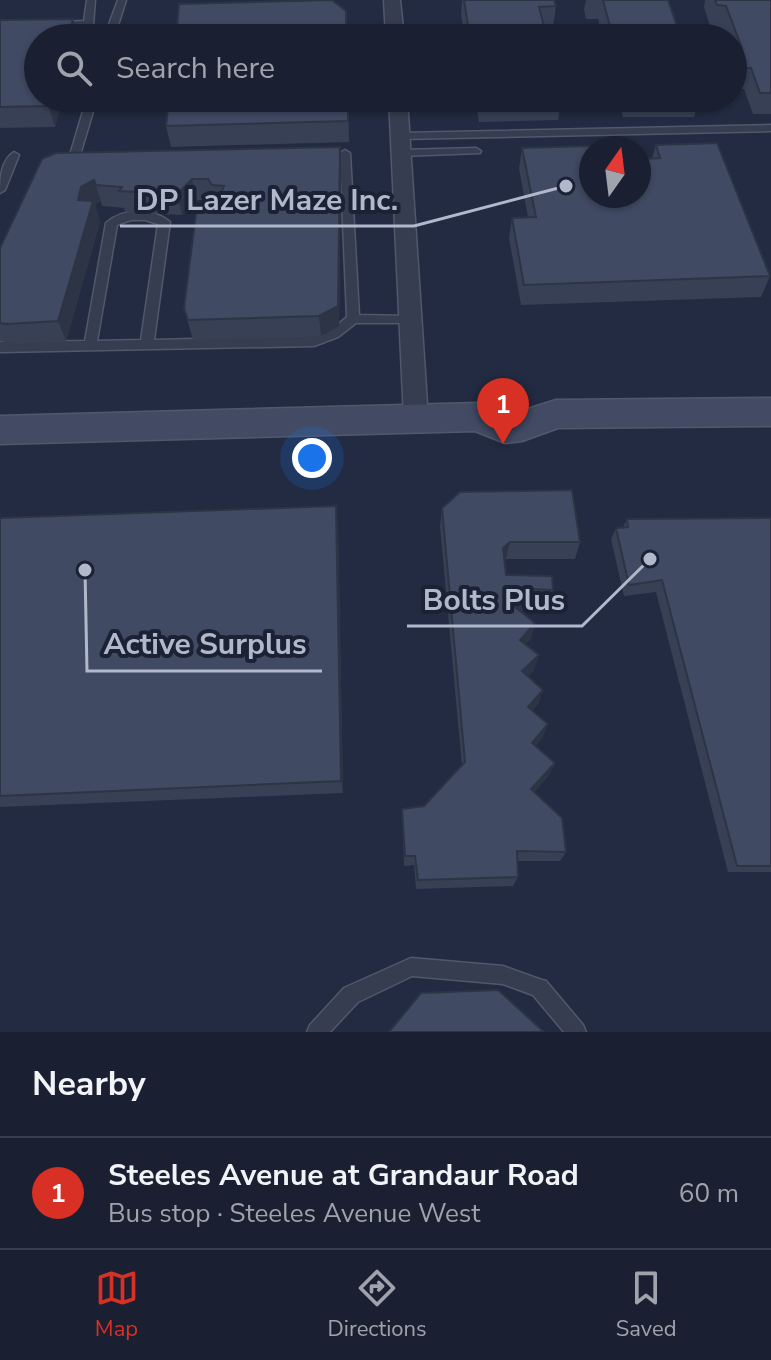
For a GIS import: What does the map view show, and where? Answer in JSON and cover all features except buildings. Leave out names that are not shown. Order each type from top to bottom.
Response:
[{"type":"main road","points":[[0,430],[478,417],[505,429],[522,427],[556,414],[771,412]]},
{"type":"street","points":[[392,0],[394,24]]},
{"type":"street","points":[[399,112],[416,419]]},
{"type":"lane","points":[[88,24],[91,0]]},
{"type":"lane","points":[[114,24],[122,0]]},
{"type":"lane","points":[[75,155],[88,112]]},
{"type":"lane","points":[[400,144],[771,128]]},
{"type":"lane","points":[[400,144],[476,151]]},
{"type":"lane","points":[[345,153],[353,319]]},
{"type":"lane","points":[[0,190],[14,155]]},
{"type":"lane","points":[[90,345],[112,223],[119,218],[155,216],[164,222],[147,344]]},
{"type":"lane","points":[[0,347],[314,341],[334,334],[353,319],[410,320]]},
{"type":"lane","points":[[317,1032],[351,995],[411,967],[503,975],[539,988],[576,1032]]},
{"type":"place","name":"DP Lazer Maze Inc.","points":[[566,186]]},
{"type":"place","name":"Steeles Avenue at Grandaur Road","points":[[503,444]]},
{"type":"place","name":"Bolts Plus","points":[[650,559]]},
{"type":"place","name":"Active Surplus","points":[[85,570]]}]
